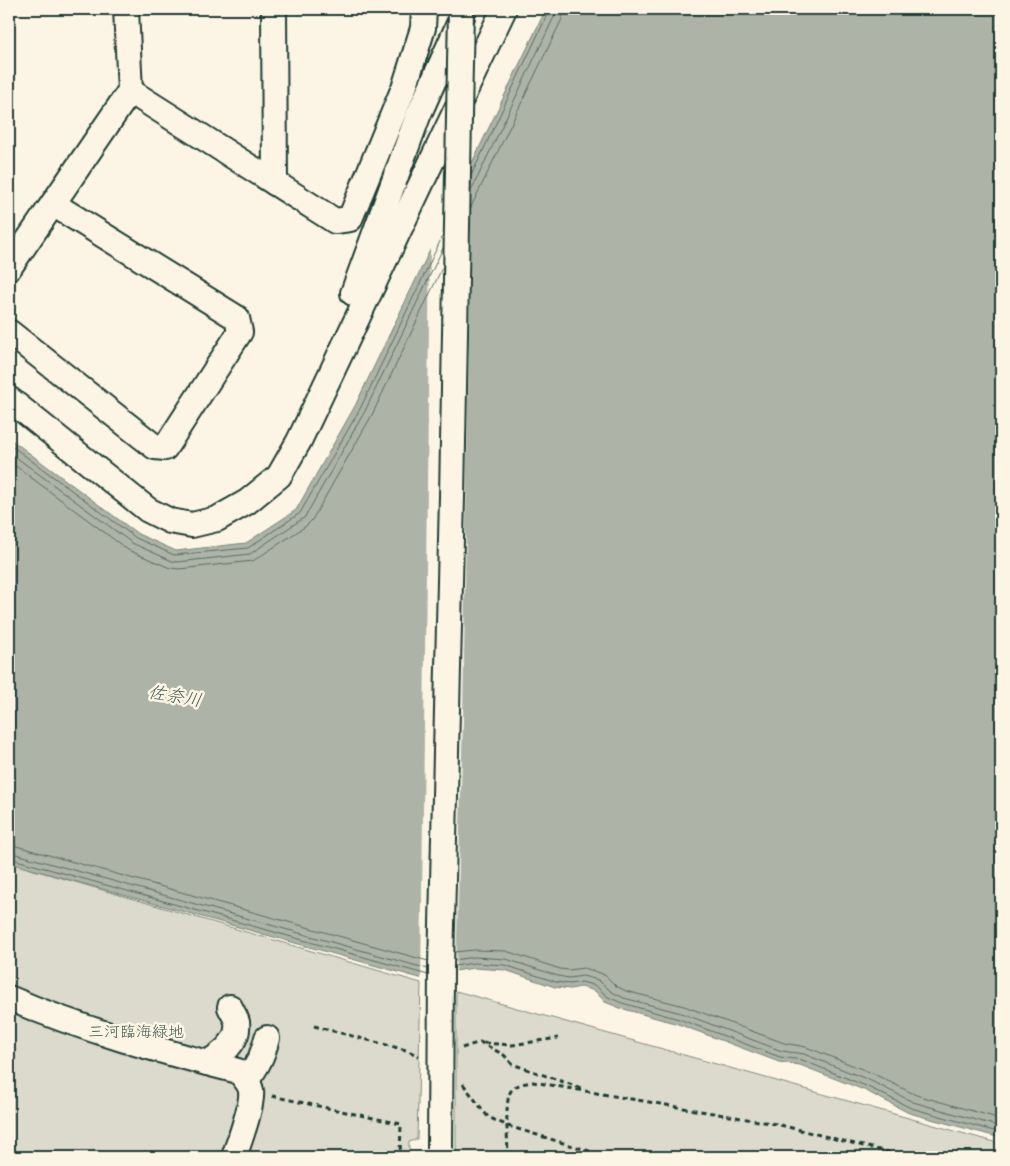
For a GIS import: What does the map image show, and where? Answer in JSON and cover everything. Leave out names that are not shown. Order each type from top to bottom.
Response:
[{"type":"street","points":[[9,268],[130,91],[126,9]]},
{"type":"street","points":[[274,9],[275,183]]},
{"type":"street","points":[[130,91],[335,220],[350,218],[405,85],[423,28],[424,9]]},
{"type":"street","points":[[440,1153],[441,967],[452,496],[460,9]]},
{"type":"street","points":[[298,441],[418,116],[466,9]]},
{"type":"street","points":[[9,399],[148,510],[170,521],[192,525],[218,519],[247,502],[279,476],[298,441],[504,9]]},
{"type":"street","points":[[9,332],[155,446],[165,448],[240,332],[236,318],[53,204]]},
{"type":"street","points":[[9,998],[115,1038],[238,1071],[249,1085]]},
{"type":"street","points":[[207,1063],[224,1052],[236,1033],[237,1022],[230,1007]]},
{"type":"street","points":[[234,1157],[249,1108],[249,1085],[267,1038]]},
{"type":"path","points":[[457,1050],[480,1042],[512,1045],[558,1038]]},
{"type":"path","points":[[480,1042],[504,1055],[512,1064],[589,1091]]},
{"type":"path","points":[[406,1050],[424,1051]]},
{"type":"path","points":[[508,1157],[508,1100],[511,1091],[517,1086],[533,1082],[776,1124],[907,1157]]},
{"type":"path","points":[[249,1085],[401,1124],[400,1157]]},
{"type":"green space","name":"三河臨海緑地","points":[[10,863],[421,983],[417,1139],[409,1142],[409,1157],[9,1157]]},
{"type":"green space","points":[[456,991],[1001,1144],[1001,1157],[456,1157]]},
{"type":"water","name":"佐奈川","points":[[546,9],[1001,9],[1001,1138],[909,1113],[864,1090],[800,1065],[779,1062],[678,1024],[620,1008],[605,1002],[595,991],[581,987],[570,989],[555,987],[505,970],[474,968],[455,971],[434,982],[10,863],[9,865],[9,438],[138,534],[176,551],[246,543],[296,510],[355,406]]},
{"type":"pier","points":[[472,156],[463,716],[456,973],[434,985],[421,981],[430,243]]}]
